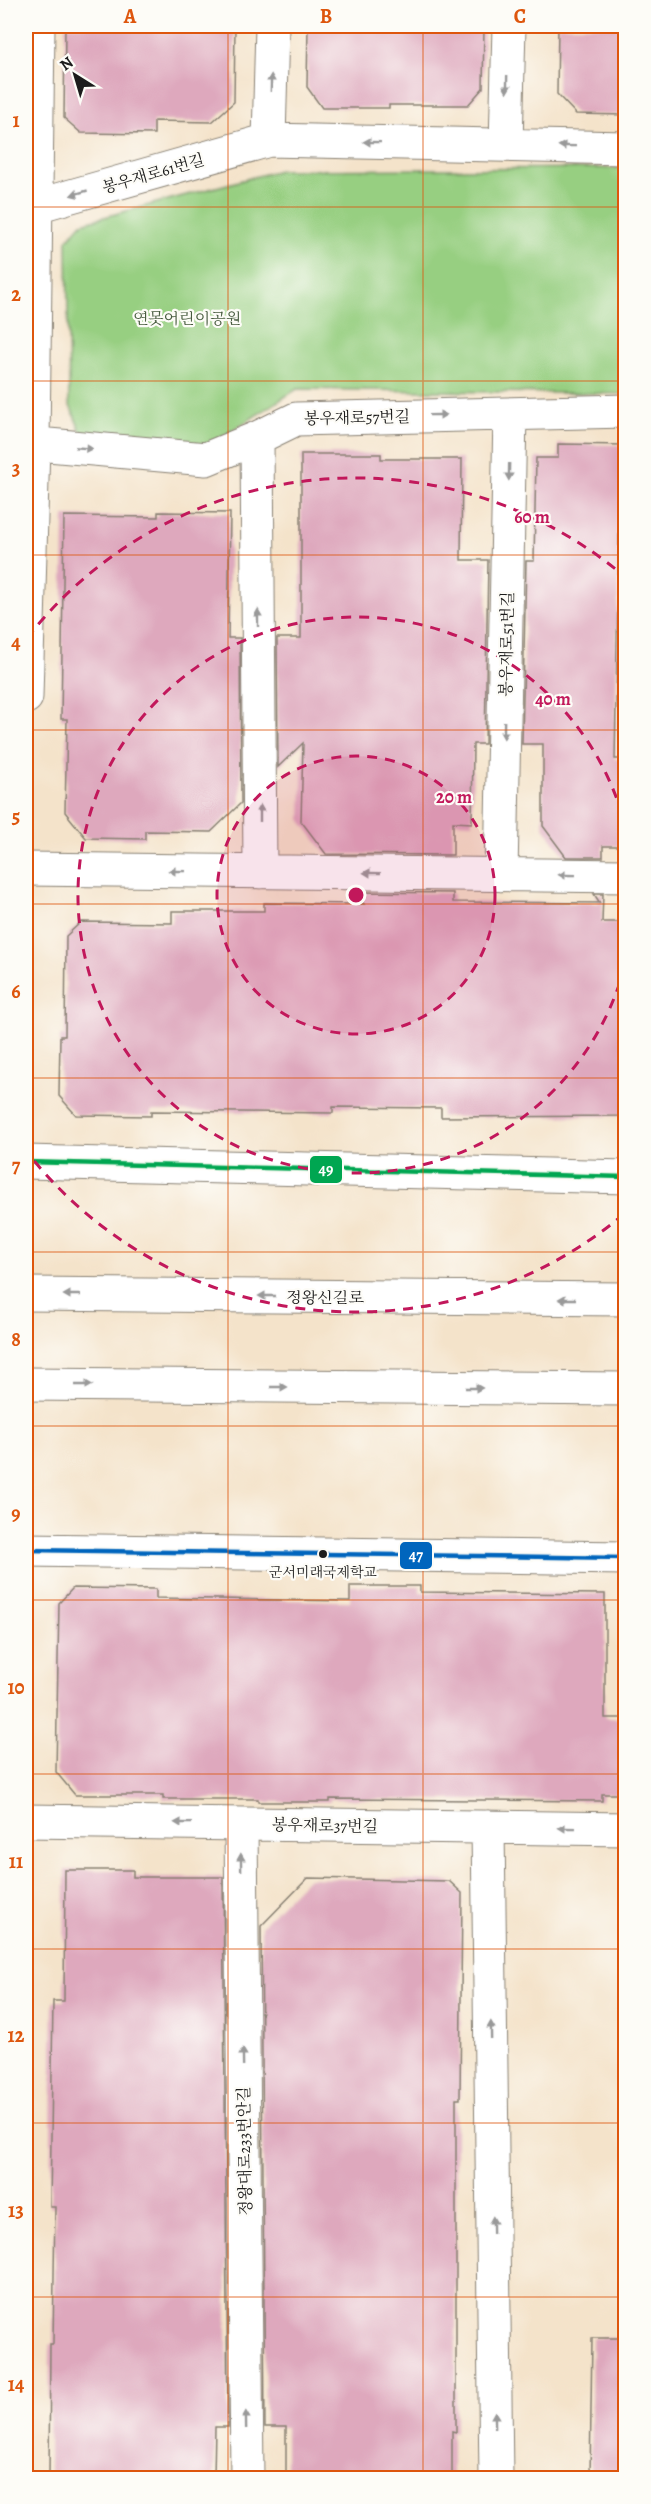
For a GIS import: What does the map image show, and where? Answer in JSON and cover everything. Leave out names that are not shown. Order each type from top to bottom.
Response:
[{"type":"street","points":[[26,697],[31,206],[38,26]]},
{"type":"street","points":[[269,140],[272,26]]},
{"type":"street","points":[[506,145],[508,26]]},
{"type":"street","name":"봉우재로61번길","points":[[31,206],[269,140],[626,148]]},
{"type":"street","name":"봉우재로57번길","points":[[29,444],[206,459],[296,419],[626,411]]},
{"type":"street","name":"봉우재로51번길","points":[[501,874],[510,414]]},
{"type":"street","points":[[257,438],[260,872]]},
{"type":"street","points":[[26,869],[626,876]]},
{"type":"street","points":[[26,1149],[26,1162],[626,1178]]},
{"type":"street","name":"정왕신길로","points":[[26,1294],[626,1299]]},
{"type":"street","points":[[26,1384],[626,1389]]},
{"type":"street","points":[[26,1550],[626,1558]]},
{"type":"street","name":"봉우재로37번길","points":[[26,1821],[626,1829]]},
{"type":"street","name":"정왕대로233번안길","points":[[241,1824],[247,2478]]},
{"type":"street","points":[[488,1827],[496,2478]]},
{"type":"green space","name":"연못어린이공원","points":[[625,168],[625,394],[297,389],[207,447],[83,437],[69,403],[67,240],[82,223],[280,170]]},
{"type":"building","points":[[65,26],[235,26],[234,102],[212,122],[154,121],[154,134],[81,133],[64,118]]},
{"type":"building","points":[[308,26],[484,26],[483,88],[468,105],[322,108],[307,87]]},
{"type":"building","points":[[558,26],[626,26],[626,115],[576,114],[557,94]]},
{"type":"building","points":[[558,444],[626,445],[626,534],[619,534],[615,759],[623,759],[622,846],[603,846],[603,857],[566,857],[543,826],[543,744],[522,744],[526,561],[534,561],[536,458],[558,458]]},
{"type":"building","points":[[301,454],[381,454],[381,459],[462,459],[461,560],[488,560],[485,744],[473,744],[472,823],[453,822],[453,855],[326,854],[301,821],[303,743],[278,767],[277,638],[301,638]]},
{"type":"building","points":[[158,512],[230,513],[228,638],[240,638],[241,803],[211,832],[145,831],[145,839],[86,838],[65,812],[67,719],[61,719],[64,516],[158,517]]},
{"type":"building","points":[[355,892],[453,893],[453,902],[600,903],[594,894],[603,894],[602,922],[626,922],[626,1116],[441,1117],[441,1108],[333,1107],[333,1113],[151,1111],[151,1116],[76,1115],[59,1096],[60,1036],[65,1036],[66,936],[81,922],[172,923],[172,911],[264,911],[264,903],[364,904]]},
{"type":"building","points":[[350,1586],[420,1586],[420,1592],[605,1594],[605,1718],[626,1718],[626,1794],[602,1794],[602,1801],[330,1799],[330,1802],[258,1802],[258,1799],[163,1799],[163,1795],[75,1795],[56,1772],[59,1603],[73,1588],[156,1589],[156,1598],[350,1601]]},
{"type":"building","points":[[65,1870],[133,1870],[133,1877],[223,1877],[228,2427],[215,2427],[214,2478],[49,2478],[50,2344],[53,2344],[55,2207],[50,2207],[53,2001],[64,2001]]},
{"type":"building","points":[[308,1878],[449,1881],[462,1893],[460,2099],[456,2099],[456,2432],[452,2431],[452,2478],[286,2478],[286,2427],[265,2427],[261,1926]]},
{"type":"building","points":[[592,2338],[626,2338],[626,2478],[590,2478]]},
{"type":"transit line","name":"49","points":[[26,1162],[626,1177]]},
{"type":"transit line","name":"47","points":[[26,1550],[626,1558]]},
{"type":"place","name":"군서미래국제학교","points":[[323,1554]]}]
